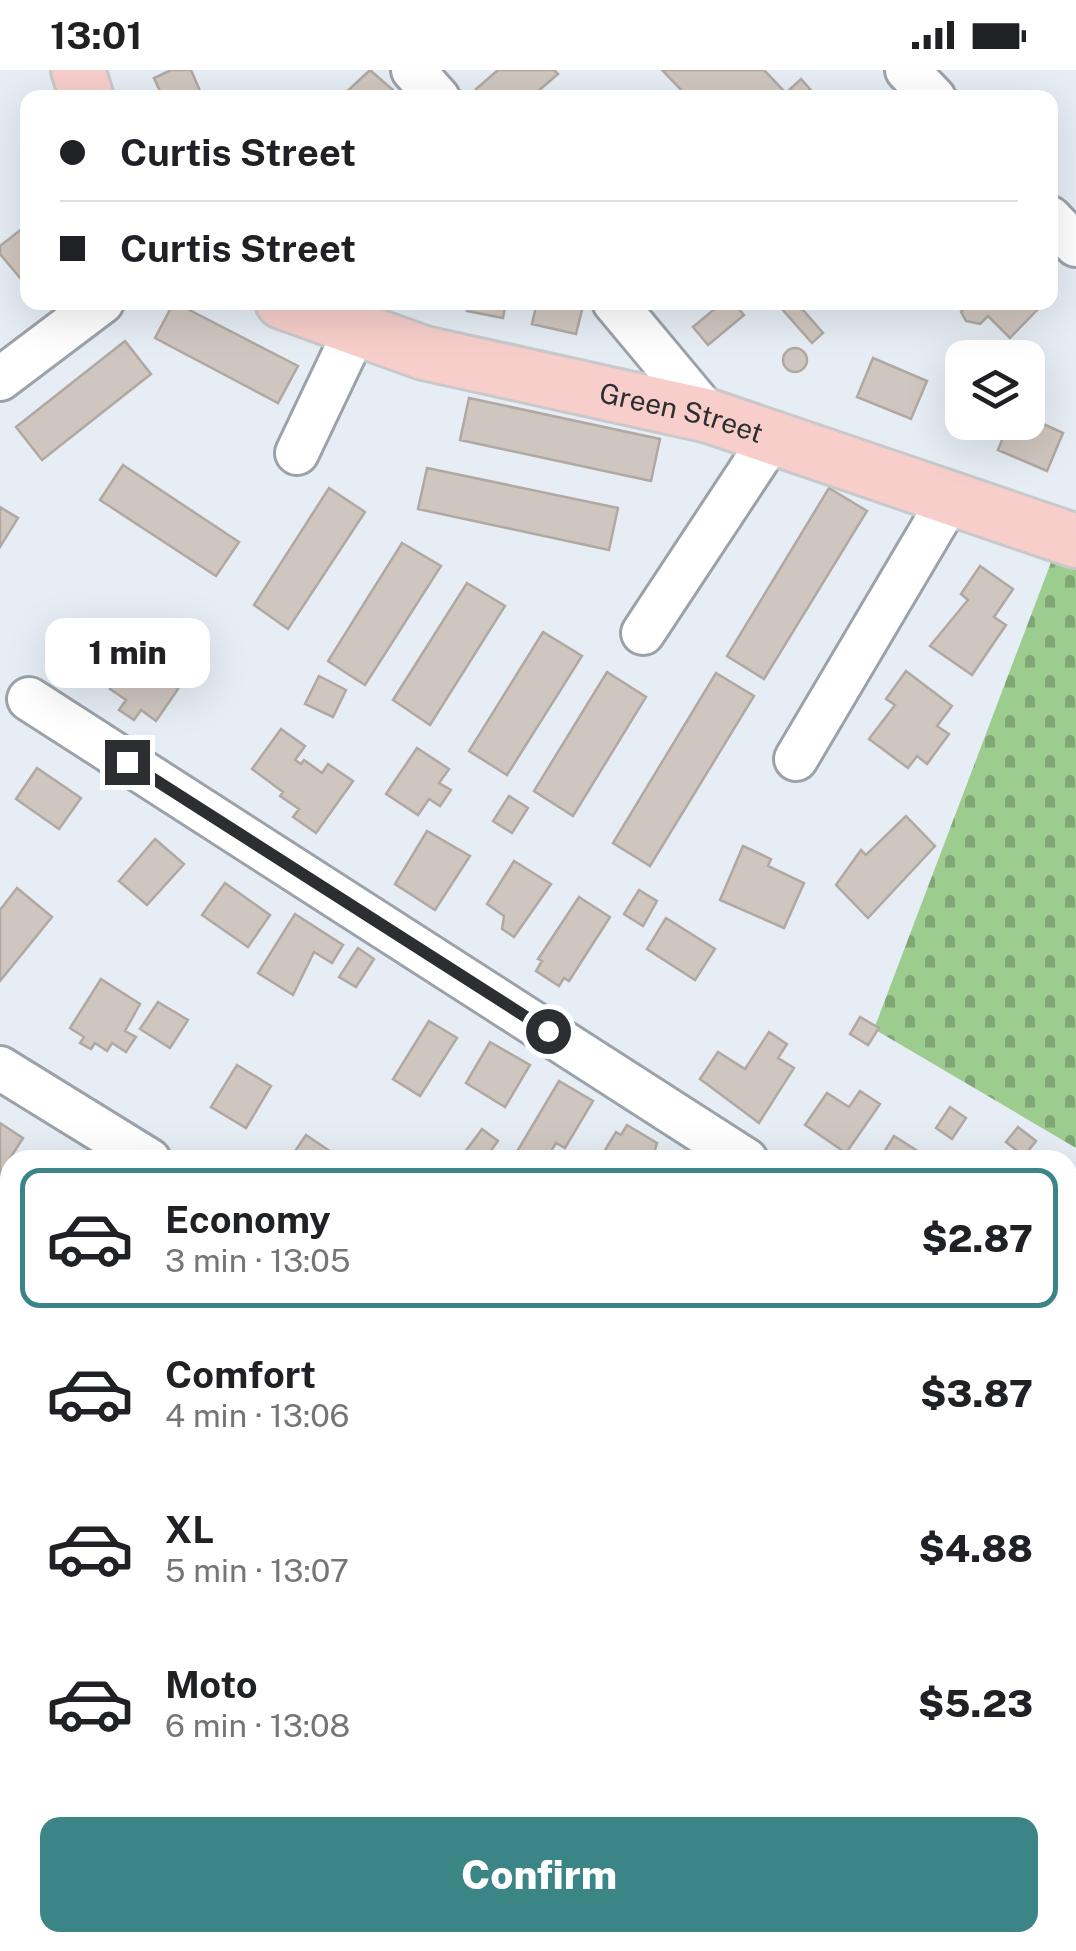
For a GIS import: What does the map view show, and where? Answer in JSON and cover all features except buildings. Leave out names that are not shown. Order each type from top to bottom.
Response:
[{"type":"main road","name":"Green Street","points":[[303,310],[424,353],[709,416],[1076,541]]},
{"type":"street","points":[[413,70],[431,90]]},
{"type":"street","points":[[908,70],[927,90]]},
{"type":"street","points":[[1058,226],[1076,245]]},
{"type":"street","points":[[0,379],[91,310]]},
{"type":"street","points":[[621,310],[709,416]]},
{"type":"street","points":[[297,453],[356,330]]},
{"type":"street","points":[[643,633],[773,436]]},
{"type":"street","points":[[796,759],[951,497]]},
{"type":"street","points":[[29,698],[730,1150]]},
{"type":"street","points":[[0,1068],[133,1150]]},
{"type":"green space","points":[[1061,536],[1076,542],[1076,1148],[874,1029]]},
{"type":"route","points":[[127,762],[548,1031]]}]
